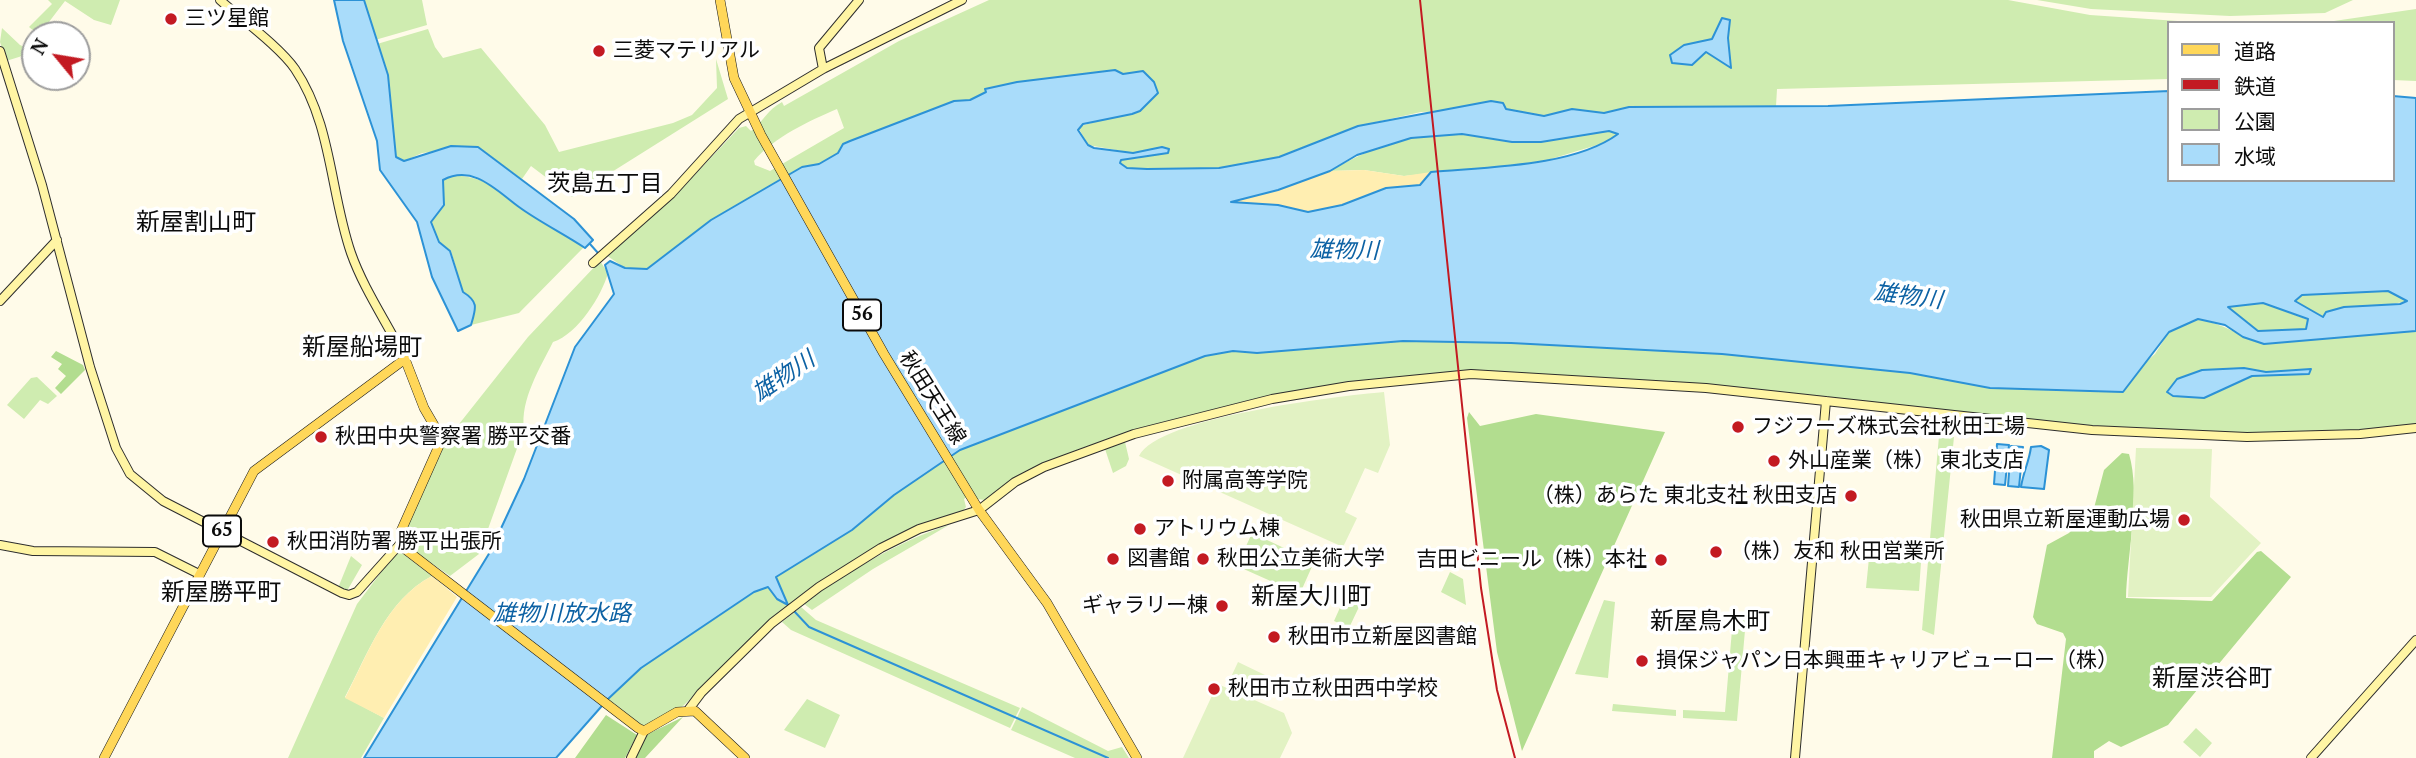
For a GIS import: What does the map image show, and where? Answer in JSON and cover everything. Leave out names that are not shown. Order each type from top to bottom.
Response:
[{"type":"main road","name":"秋田天王線","points":[[720,0],[734,78],[761,135],[884,354],[979,510],[1047,603],[1137,758]]},
{"type":"main road","name":"65","points":[[104,758],[222,531],[260,464],[405,359]]},
{"type":"main road","points":[[405,359],[424,408],[442,439],[401,531],[402,546],[641,730],[689,709],[706,718],[745,758]]},
{"type":"street","points":[[220,0],[285,57],[297,73],[324,138],[339,213],[352,254],[405,359]]},
{"type":"street","points":[[823,69],[819,48],[859,0]]},
{"type":"street","points":[[593,263],[671,194],[739,119],[823,69],[962,0]]},
{"type":"street","points":[[0,51],[57,240],[91,369],[121,458],[130,474],[155,495],[349,595],[357,592],[402,546]]},
{"type":"street","points":[[0,301],[57,240]]},
{"type":"street","points":[[689,709],[701,693],[763,632],[819,587],[919,529],[979,510],[1016,482],[1044,467],[1100,445],[1248,405],[1349,386],[1471,374],[1706,388],[2092,430],[2292,436],[2416,428]]},
{"type":"street","points":[[1795,758],[1826,401]]},
{"type":"street","points":[[0,545],[33,551],[155,552],[200,574]]},
{"type":"street","points":[[2315,757],[2416,640]]},
{"type":"street","points":[[631,758],[641,730]]},
{"type":"green space","points":[[48,0],[120,0],[111,25],[94,20],[65,1],[50,21],[35,21],[52,4]]},
{"type":"green space","points":[[364,0],[422,0],[427,25],[375,40]]},
{"type":"green space","points":[[989,0],[2008,0],[2090,15],[2178,21],[2168,21],[2168,79],[1777,89],[1776,106],[1629,107],[1604,113],[1572,109],[1544,116],[1506,109],[1421,112],[1358,126],[1279,157],[1219,168],[1127,168],[1120,164],[1121,160],[1140,158],[1162,147],[1133,153],[1088,145],[1078,127],[1121,114],[1132,114],[1156,85],[1143,71],[986,92],[970,100],[954,101],[843,144],[839,153],[819,164],[802,167],[711,220],[647,269],[625,268],[606,255],[686,184],[739,128],[746,126],[751,131],[773,108],[782,102],[784,106],[899,41]],"holes":[[[837,109],[844,128],[770,171],[755,165],[754,161],[762,152],[804,124]]]},
{"type":"green space","points":[[2037,0],[2353,0],[2325,13],[2230,16],[2091,9]]},
{"type":"green space","points":[[2416,9],[2416,81],[2395,80],[2395,21],[2334,21]]},
{"type":"green space","points":[[2,28],[21,45],[21,56],[6,61],[0,42]]},
{"type":"green space","points":[[428,29],[443,58],[481,48],[545,125],[559,152],[673,123],[692,115],[717,88],[716,59],[728,99],[572,197],[531,166],[522,179],[477,147],[422,153],[404,161],[396,157],[388,75],[377,44]]},
{"type":"green space","points":[[1609,131],[1618,134],[1607,142],[1541,162],[1404,176],[1364,170],[1330,171],[1378,148],[1429,135],[1464,135],[1531,143]]},
{"type":"green space","points":[[453,175],[485,182],[522,209],[584,247],[519,313],[471,325],[474,302],[463,292],[451,251],[439,242],[431,222],[444,205],[442,180]]},
{"type":"green space","points":[[600,261],[608,273],[600,292],[580,322],[562,338],[553,342],[532,384],[525,407],[524,429],[479,554],[450,576],[404,544],[416,498],[424,481],[440,456],[444,443],[528,337]]},
{"type":"green space","points":[[2388,291],[2408,301],[2324,317],[2294,301],[2302,295]]},
{"type":"green space","points":[[2263,303],[2308,320],[2306,329],[2258,331],[2227,307]]},
{"type":"green space","points":[[2199,319],[2264,344],[2416,331],[2416,425],[2312,432],[2208,432],[2000,417],[1689,384],[1497,372],[1437,374],[1344,385],[1129,433],[1069,453],[1012,482],[985,500],[977,499],[973,492],[964,499],[966,507],[963,511],[914,530],[771,621],[683,706],[644,727],[608,699],[641,668],[755,592],[768,587],[777,598],[787,603],[776,577],[852,530],[894,495],[960,450],[1205,356],[1233,351],[1257,353],[1405,341],[1511,343],[1722,354],[1910,373],[1990,388],[2123,392],[2137,370],[2155,354],[2169,332]]},
{"type":"green space","points":[[56,351],[83,365],[85,370],[61,394],[55,388],[66,376],[58,369],[62,364],[51,357]]},
{"type":"green space","points":[[37,377],[57,396],[48,404],[40,400],[24,419],[7,405],[31,378]]},
{"type":"green space","points":[[1384,392],[1390,445],[1378,473],[1365,468],[1345,512],[1357,518],[1343,547],[1139,456],[1153,442],[1179,430],[1213,420],[1292,404]]},
{"type":"green space","points":[[1469,412],[1480,426],[1536,414],[1665,432],[1522,751],[1497,652],[1467,418]]},
{"type":"green space","points":[[1939,436],[1954,437],[1934,635],[1922,630]]},
{"type":"green space","points":[[1125,442],[1129,459],[1126,466],[1113,473],[1105,449]]},
{"type":"green space","name":"秋田県立新屋運動広場","points":[[2136,448],[2212,449],[2210,497],[2261,543],[2211,597],[2128,597]]},
{"type":"green space","points":[[2122,453],[2129,454],[2134,487],[2126,598],[2212,601],[2257,552],[2261,551],[2291,577],[2168,725],[2121,747],[2109,741],[2094,751],[2094,758],[2052,758],[2066,639],[2063,633],[2037,624],[2033,617],[2047,545],[2069,533],[2094,508],[2104,470]]},
{"type":"green space","points":[[949,525],[873,569],[812,610],[803,603],[892,549]]},
{"type":"green space","points":[[1252,533],[1314,562],[1294,607],[1269,596],[1275,583],[1237,566]]},
{"type":"green space","points":[[398,550],[432,576],[416,586],[390,613],[345,697],[384,718],[361,758],[288,758],[357,604]]},
{"type":"green space","points":[[351,556],[362,565],[347,591],[338,588]]},
{"type":"green space","points":[[1869,558],[1921,562],[1919,591],[1866,588]]},
{"type":"green space","points":[[1450,572],[1463,579],[1466,605],[1441,592]]},
{"type":"green space","points":[[1351,583],[1367,590],[1349,628],[1334,621]]},
{"type":"green space","points":[[1604,600],[1615,602],[1608,678],[1575,674]]},
{"type":"green space","points":[[801,607],[816,620],[1020,708],[1010,728],[791,630],[782,622]]},
{"type":"green space","points":[[1733,618],[1746,619],[1737,721],[1683,718],[1683,710],[1725,712]]},
{"type":"green space","points":[[1238,662],[1265,675],[1257,690],[1231,677]]},
{"type":"green space","points":[[1220,685],[1284,713],[1292,733],[1280,758],[1183,758],[1216,687]]},
{"type":"green space","points":[[807,699],[840,715],[825,748],[784,730]]},
{"type":"green space","points":[[1613,704],[1676,710],[1676,716],[1612,711]]},
{"type":"green space","points":[[1022,707],[1108,751],[1122,747],[1129,758],[1075,758],[1011,730]]},
{"type":"green space","points":[[606,715],[637,735],[625,758],[575,758]]},
{"type":"green space","points":[[683,717],[645,758],[635,758],[648,734]]},
{"type":"green space","points":[[2196,728],[2212,743],[2200,757],[2183,742]]},
{"type":"sand","points":[[1364,170],[1404,176],[1431,172],[1420,185],[1386,188],[1342,205],[1308,212],[1278,205],[1228,203],[1278,190],[1330,171]]},
{"type":"sand","points":[[432,576],[457,597],[384,718],[345,698],[390,614],[416,586]]},
{"type":"water","points":[[334,0],[364,0],[388,75],[396,157],[404,161],[451,146],[478,147],[574,219],[593,240],[585,248],[474,177],[464,175],[443,180],[444,205],[431,222],[439,242],[450,251],[463,292],[472,299],[475,306],[471,325],[458,331],[432,277],[417,222],[380,170],[377,141],[343,41]]},
{"type":"water","points":[[1722,18],[1730,20],[1728,38],[1731,68],[1706,52],[1692,65],[1672,63],[1670,55],[1684,45],[1712,39]]},
{"type":"water","points":[[1115,70],[1123,74],[1143,71],[1154,82],[1158,93],[1140,111],[1083,124],[1078,130],[1088,145],[1094,148],[1133,153],[1162,147],[1169,149],[1168,153],[1121,160],[1120,163],[1127,168],[1147,169],[1219,168],[1279,157],[1358,126],[1491,101],[1503,103],[1506,109],[1544,116],[1572,109],[1604,113],[1629,107],[1828,106],[2168,91],[2168,182],[2395,182],[2395,96],[2416,98],[2416,331],[2264,344],[2243,337],[2225,325],[2198,319],[2169,332],[2123,392],[1990,388],[1910,373],[1722,354],[1511,343],[1403,341],[1257,353],[1233,351],[1205,356],[960,450],[894,495],[852,530],[776,577],[788,605],[777,599],[768,587],[754,592],[641,668],[608,699],[556,758],[364,758],[490,552],[524,479],[575,347],[614,294],[605,265],[610,261],[625,268],[647,269],[711,220],[802,167],[819,164],[838,153],[843,144],[954,101],[970,100],[986,92],[985,89],[1017,82]],"holes":[[[1609,131],[1618,134],[1599,145],[1554,159],[1528,164],[1431,172],[1420,185],[1386,188],[1342,205],[1308,212],[1278,205],[1231,202],[1278,190],[1330,171],[1357,155],[1411,138],[1462,134],[1512,142],[1541,142]],[[2388,291],[2407,301],[2400,304],[2344,307],[2326,312],[2323,317],[2295,301],[2302,295]],[[2263,303],[2308,319],[2306,329],[2258,331],[2228,307]]]},
{"type":"water","points":[[2244,368],[2266,372],[2311,369],[2309,374],[2252,376],[2204,398],[2173,396],[2167,392],[2177,379],[2202,370]]},
{"type":"water","points":[[1997,444],[2009,445],[2005,485],[1994,484]]},
{"type":"water","points":[[2011,446],[2023,447],[2019,487],[2008,486]]},
{"type":"water","points":[[2041,446],[2049,450],[2044,489],[2021,487],[2031,447]]},
{"type":"waterway","points":[[590,244],[598,253]]},
{"type":"waterway","points":[[794,611],[809,627],[1108,758]]},
{"type":"railway","points":[[1420,0],[1481,588],[1497,690],[1515,758]]},
{"type":"place","name":"三ツ星館","points":[[171,19]]},
{"type":"place","name":"三菱マテリアル","points":[[599,51]]},
{"type":"place","name":"フジフーズ株式会社秋田工場","points":[[1738,427]]},
{"type":"place","name":"秋田中央警察署 勝平交番","points":[[321,437]]},
{"type":"place","name":"外山産業（株） 東北支店","points":[[1774,461]]},
{"type":"place","name":"附属高等学院","points":[[1168,481]]},
{"type":"place","name":"（株）あらた 東北支社 秋田支店","points":[[1851,496]]},
{"type":"place","name":"秋田県立新屋運動広場","points":[[2184,520]]},
{"type":"place","name":"アトリウム棟","points":[[1140,529]]},
{"type":"place","name":"秋田消防署 勝平出張所","points":[[273,542]]},
{"type":"place","name":"（株）友和 秋田営業所","points":[[1716,552]]},
{"type":"place","name":"図書館","points":[[1113,559]]},
{"type":"place","name":"秋田公立美術大学","points":[[1203,559]]},
{"type":"place","name":"吉田ビニール（株）本社","points":[[1661,560]]},
{"type":"place","name":"ギャラリー棟","points":[[1222,606]]},
{"type":"place","name":"秋田市立新屋図書館","points":[[1274,637]]},
{"type":"place","name":"損保ジャパン日本興亜キャリアビューロー（株）","points":[[1642,661]]},
{"type":"place","name":"秋田市立秋田西中学校","points":[[1214,689]]},
{"type":"district","name":"茨島五丁目","points":[[605,184]]},
{"type":"district","name":"新屋割山町","points":[[196,223]]},
{"type":"district","name":"新屋船場町","points":[[362,348]]},
{"type":"district","name":"新屋勝平町","points":[[221,593]]},
{"type":"district","name":"新屋大川町","points":[[1311,597]]},
{"type":"district","name":"新屋鳥木町","points":[[1710,622]]},
{"type":"district","name":"新屋渋谷町","points":[[2212,679]]},
{"type":"water label","name":"雄物川","points":[[1344,251]]},
{"type":"water label","name":"雄物川","points":[[1908,297]]},
{"type":"water label","name":"雄物川","points":[[784,377]]},
{"type":"water label","name":"雄物川放水路","points":[[562,614]]}]
